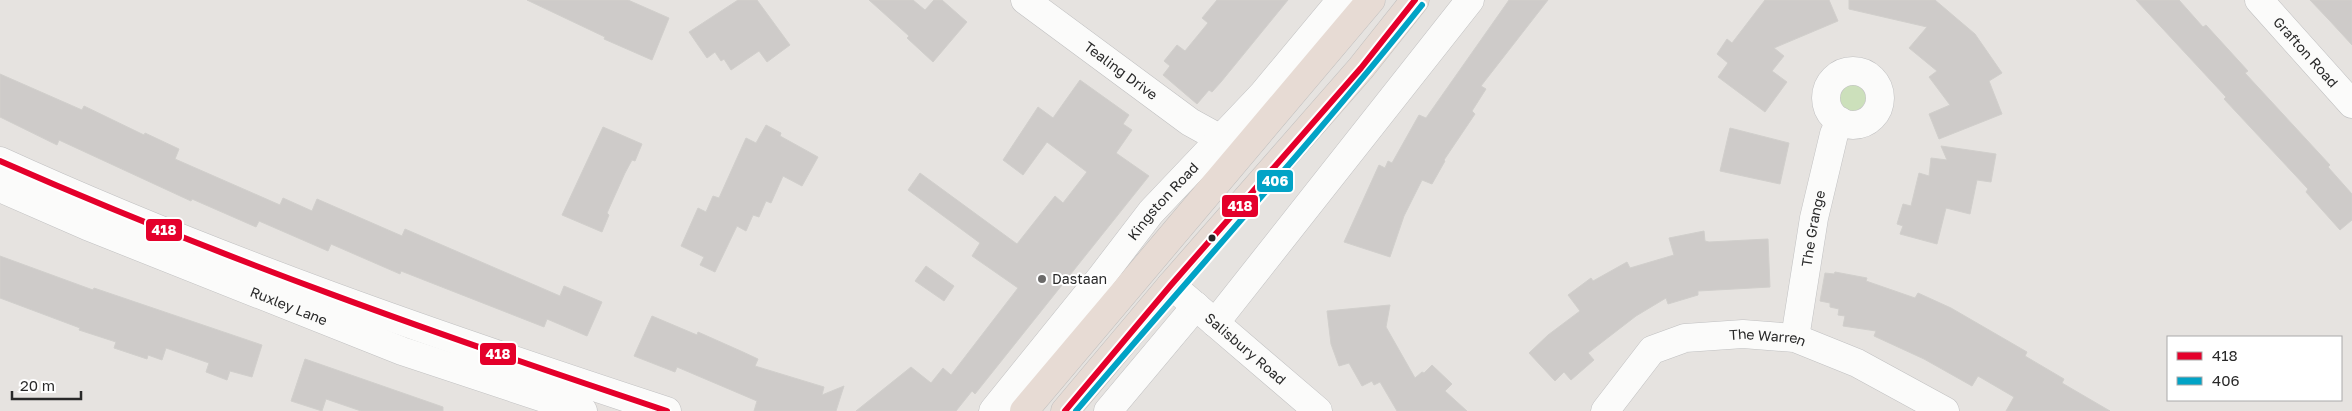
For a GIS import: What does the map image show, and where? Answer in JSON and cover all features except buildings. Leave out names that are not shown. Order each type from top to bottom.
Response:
[{"type":"highway","name":"Kingston Road","points":[[1024,411],[1371,0]]},
{"type":"highway","points":[[1065,411],[1171,285],[1361,68],[1415,0]]},
{"type":"street","name":"Tealing Drive","points":[[1025,0],[1190,122],[1219,138]]},
{"type":"street","name":"Kingston Road","points":[[993,411],[1102,276],[1150,212],[1262,95],[1341,0]]},
{"type":"street","points":[[1108,411],[1206,315],[1470,0]]},
{"type":"street","name":"Grafton Road","points":[[2259,0],[2352,104]]},
{"type":"street","name":"The Grange","points":[[1795,338],[1814,218],[1834,134],[1840,121]]},
{"type":"street","name":"Ruxley Lane","points":[[0,161],[88,201],[307,289],[667,411]]},
{"type":"street","name":"Ruxley Lane","points":[[0,188],[87,226],[402,351],[583,411]]},
{"type":"street","name":"Salisbury Road","points":[[1171,285],[1318,411]]},
{"type":"street","name":"The Warren","points":[[1605,411],[1652,350],[1685,338],[1743,334],[1795,338],[1857,363],[1945,411]]},
{"type":"green space","points":[[1852,83],[1862,87],[1866,97],[1862,107],[1852,111],[1842,107],[1838,97],[1842,87]]},
{"type":"transit line","name":"418","points":[[1065,411],[1171,285],[1361,68],[1415,0]]},
{"type":"transit line","name":"406","points":[[1076,411],[1294,159],[1422,5]]},
{"type":"transit line","name":"418","points":[[0,161],[247,263],[498,354],[667,411]]},
{"type":"place","name":"Dastaan","points":[[1042,279]]}]
